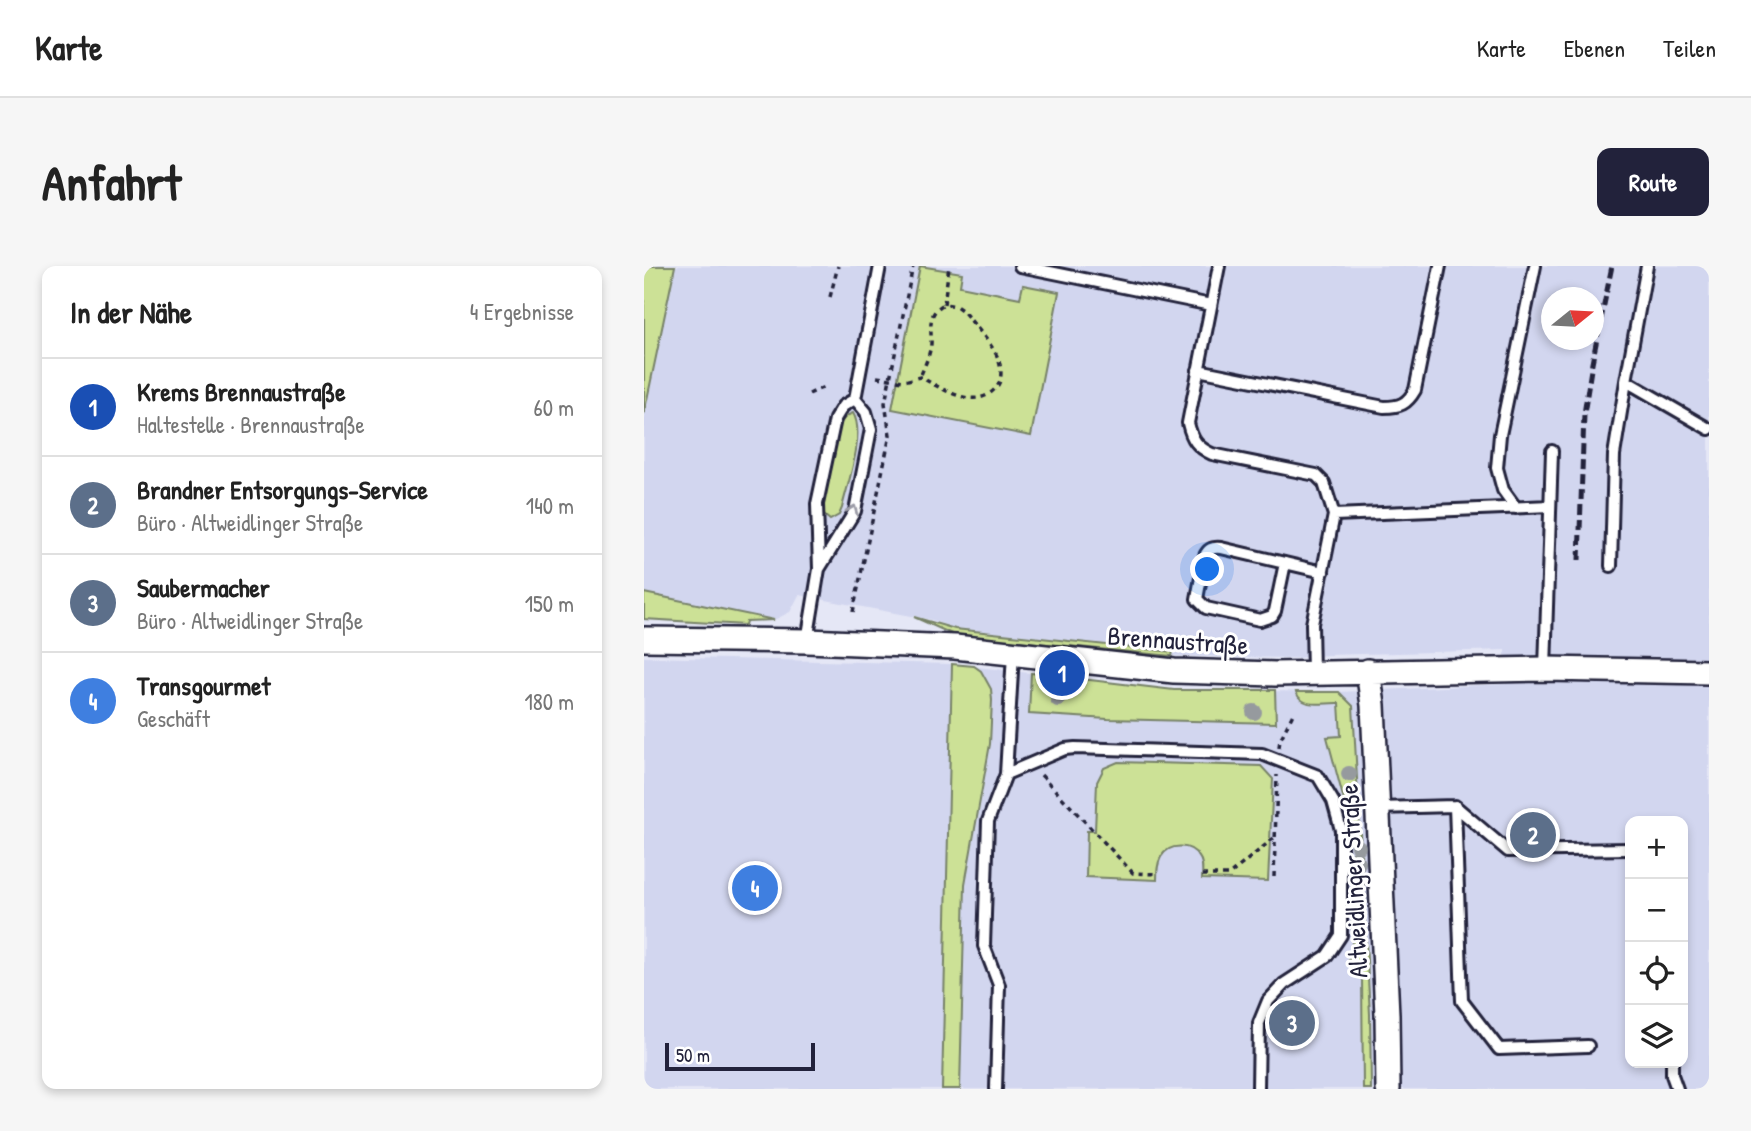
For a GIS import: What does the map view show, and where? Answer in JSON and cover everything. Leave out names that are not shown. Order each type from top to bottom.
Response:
[{"type":"street","name":"Brennaustraße","points":[[644,639],[807,641],[955,647],[1174,671],[1545,669],[1708,673]]},
{"type":"street","name":"Altweidlinger Straße","points":[[1368,671],[1373,705],[1378,808],[1388,1089]]},
{"type":"lane","points":[[807,641],[818,569],[817,503],[835,419],[843,406],[855,399],[880,266]]},
{"type":"lane","points":[[1020,266],[1211,305]]},
{"type":"lane","points":[[1219,266],[1188,423],[1191,437],[1200,448],[1212,454],[1315,475],[1324,483],[1334,515],[1312,624],[1313,672]]},
{"type":"lane","points":[[1198,370],[1384,407],[1398,407],[1409,402],[1415,390],[1440,266]]},
{"type":"lane","points":[[1516,508],[1503,490],[1497,468],[1500,435],[1535,266]]},
{"type":"lane","points":[[1611,566],[1614,455],[1647,266]]},
{"type":"lane","points":[[1626,381],[1709,429]]},
{"type":"lane","points":[[818,569],[855,511],[871,429],[866,412],[855,399]]},
{"type":"lane","points":[[1545,669],[1552,451]]},
{"type":"lane","points":[[1334,515],[1550,506]]},
{"type":"lane","points":[[1285,563],[1275,611],[1266,620],[1206,608],[1197,599],[1205,556],[1213,547],[1285,563],[1322,572]]},
{"type":"lane","points":[[996,1089],[999,985],[984,946],[988,821],[1006,774],[1013,654]]},
{"type":"lane","points":[[1006,774],[1065,749],[1076,748],[1262,754],[1318,776],[1333,801],[1341,830],[1341,935],[1327,956],[1283,984],[1268,1001],[1259,1023],[1258,1089]]},
{"type":"lane","points":[[1378,808],[1455,806],[1507,851],[1625,849]]},
{"type":"lane","points":[[1455,806],[1462,1001],[1499,1049],[1588,1046]]},
{"type":"lane","points":[[1672,1068],[1677,1089]]},
{"type":"path","points":[[830,296],[838,266]]},
{"type":"path","points":[[920,377],[931,346],[930,321],[933,313],[944,304],[948,266]]},
{"type":"path","points":[[877,377],[904,382],[920,377],[954,395],[975,398],[991,392],[1001,379],[996,354],[963,312],[956,306],[944,304]]},
{"type":"path","points":[[809,394],[824,387]]},
{"type":"path","points":[[853,612],[854,606]]},
{"type":"path","points":[[1274,877],[1280,740],[1293,714]]},
{"type":"path","points":[[1030,763],[1133,873],[1157,874]]},
{"type":"path","points":[[1202,875],[1229,875],[1275,837]]},
{"type":"shaded area","points":[[675,266],[1709,266],[1709,1089],[644,1089],[644,657],[952,664],[1174,690],[1339,692],[1506,684],[1505,650],[1298,658],[1172,656],[1172,652],[955,629],[932,620],[799,595],[790,612],[774,620],[644,593],[644,414]]},
{"type":"green space","points":[[644,266],[675,266],[644,414]]},
{"type":"green space","points":[[920,266],[962,273],[960,286],[1020,298],[1023,285],[1059,292],[1031,436],[892,409]]},
{"type":"green space","points":[[853,413],[857,433],[854,460],[842,508],[839,515],[830,520],[824,515],[823,504],[838,431],[843,420]]},
{"type":"green space","points":[[644,593],[774,620],[746,621],[745,625],[644,619]]},
{"type":"green space","points":[[914,617],[955,629],[1173,652],[1172,656],[954,635]]},
{"type":"green space","points":[[952,664],[974,666],[981,671],[991,689],[992,700],[990,744],[965,884],[960,1089],[942,1089]]},
{"type":"green space","points":[[1031,673],[1174,690],[1275,690],[1276,723],[1108,719],[1029,714]]},
{"type":"green space","points":[[1296,692],[1339,692],[1353,706],[1370,1014],[1371,1089],[1363,1089],[1362,977],[1358,967],[1348,963],[1352,952],[1353,848],[1350,823],[1327,737],[1341,736],[1339,703],[1309,703],[1299,698]]},
{"type":"green space","points":[[1118,762],[1261,766],[1273,779],[1268,881],[1202,879],[1201,859],[1191,849],[1180,846],[1169,849],[1161,857],[1157,880],[1086,877],[1087,831],[1095,831],[1097,782],[1104,768]]},
{"type":"railway","points":[[1579,560],[1584,414],[1612,266]]},
{"type":"place","name":"Krems Brennaustraße","points":[[1062,673]]},
{"type":"place","name":"Brandner Entsorgungs-Service","points":[[1533,835]]},
{"type":"place","name":"Transgourmet","points":[[755,888]]},
{"type":"place","name":"Saubermacher","points":[[1292,1023]]}]
